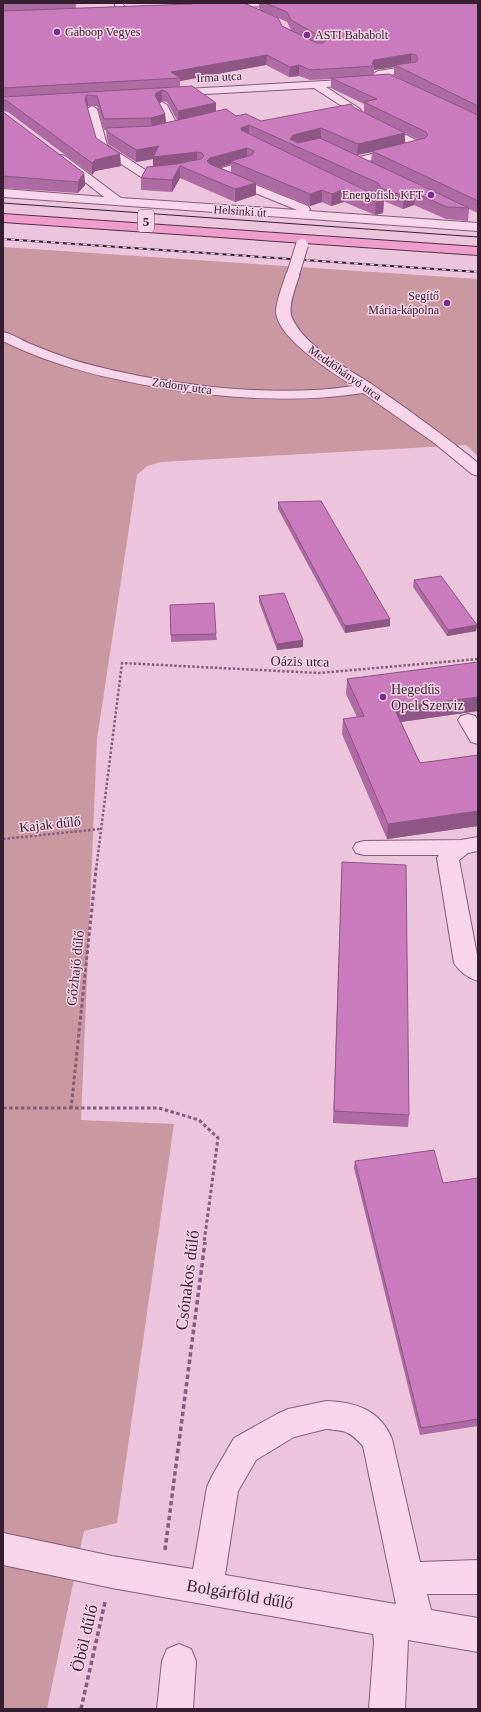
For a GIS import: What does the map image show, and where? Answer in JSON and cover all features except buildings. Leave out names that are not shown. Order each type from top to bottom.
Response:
[{"type":"main road","name":"Helsinki út","points":[[3,211],[478,244]]},
{"type":"main road","name":"Helsinki út","points":[[3,218],[303,242],[478,251]]},
{"type":"main road","points":[[289,230],[299,234],[303,242],[325,233]]},
{"type":"street","points":[[204,6],[268,3]]},
{"type":"street","points":[[234,5],[255,14]]},
{"type":"street","points":[[411,69],[378,74],[417,93]]},
{"type":"street","name":"Irma utca","points":[[159,93],[390,80]]},
{"type":"street","points":[[315,84],[356,110],[357,115],[420,146],[351,160],[369,168]]},
{"type":"street","points":[[159,131],[178,127],[162,105]]},
{"type":"street","points":[[92,109],[103,135],[102,147],[145,175]]},
{"type":"street","points":[[337,114],[356,110]]},
{"type":"street","points":[[52,152],[116,200],[126,191]]},
{"type":"street","points":[[247,164],[215,172],[322,217]]},
{"type":"street","points":[[136,183],[145,175],[183,171]]},
{"type":"street","name":"Helsinki út","points":[[3,193],[116,200],[478,228]]},
{"type":"street","points":[[387,208],[427,224]]},
{"type":"street","name":"Meddőhányó utca","points":[[303,242],[283,309],[284,317],[294,334],[309,348],[440,439],[478,471]]},
{"type":"street","name":"Zodony utca","points":[[3,336],[43,355],[88,370],[142,381],[192,388],[282,395],[324,395],[367,388]]},
{"type":"street","points":[[468,720],[478,738]]},
{"type":"street","points":[[364,848],[470,845]]},
{"type":"street","points":[[470,845],[448,858],[466,963],[478,972]]},
{"type":"street","points":[[206,1588],[223,1487],[246,1450],[288,1424],[326,1415],[343,1416],[361,1422],[377,1439],[406,1579],[403,1622],[391,1642],[388,1709]]},
{"type":"street","name":"Bolgárföld dűlő","points":[[3,1549],[112,1572],[478,1635]]},
{"type":"street","points":[[406,1579],[478,1577]]},
{"type":"street","points":[[175,1709],[180,1661]]},
{"type":"path","name":"Oázis utca","points":[[122,663],[319,673],[478,659]]},
{"type":"path","name":"Gőzhajó dűlő","points":[[71,1109],[100,829],[122,663]]},
{"type":"path","name":"Kajak dűlő","points":[[3,839],[100,829]]},
{"type":"path","points":[[3,1108],[71,1109]]},
{"type":"path","name":"Csónakos dűlő","points":[[71,1109],[159,1108],[198,1120],[218,1138],[161,1580]]},
{"type":"path","name":"Öböl dűlő","points":[[81,1709],[112,1572]]},
{"type":"shaded area","points":[[3,247],[478,279],[478,456],[466,445],[161,462],[147,466],[137,475],[97,739],[81,1120],[174,1124],[117,1523],[84,1531],[47,1709],[3,1709]]},
{"type":"tram line","points":[[3,203],[478,237]]},
{"type":"railway","points":[[3,239],[478,272]]},
{"type":"place","name":"Gaboop Vegyes","points":[[57,32]]},
{"type":"place","name":"ASTI Bababolt","points":[[307,35]]},
{"type":"place","name":"Energofish. KFT","points":[[431,195]]},
{"type":"place","name":"Segítő Mária-kápolna","points":[[447,303]]},
{"type":"place","name":"Hegedűs Opel Szerviz","points":[[383,697]]}]
